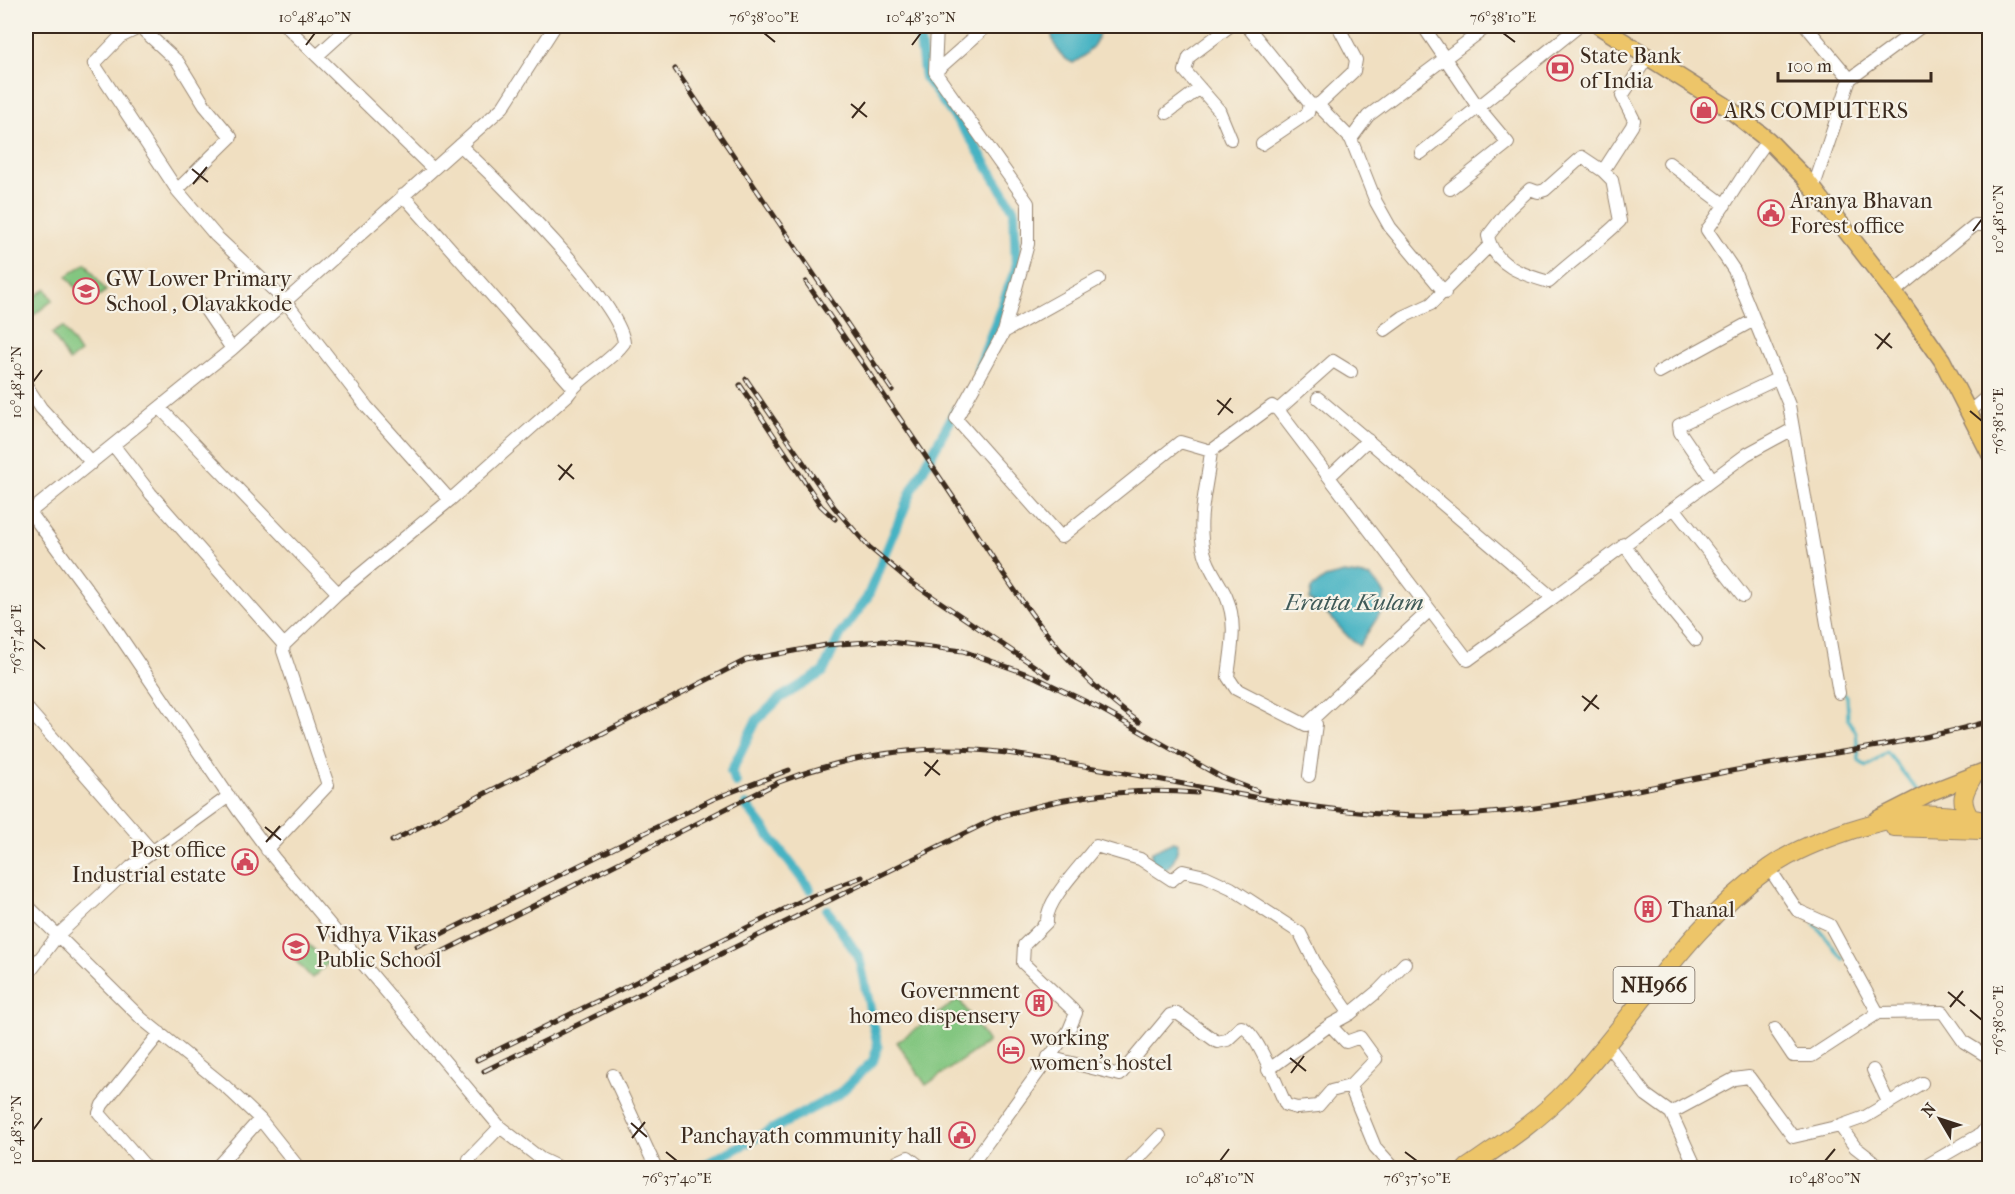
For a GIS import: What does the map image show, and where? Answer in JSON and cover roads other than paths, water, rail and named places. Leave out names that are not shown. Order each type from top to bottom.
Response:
[{"type":"highway","points":[[1970,818],[1961,801],[1963,792],[1981,773]]},
{"type":"highway","name":"NH966","points":[[1467,1168],[1530,1124],[1567,1090],[1707,924],[1770,867],[1818,841],[1919,813],[1944,813],[1989,822]]},
{"type":"highway","name":"NH966","points":[[1859,828],[1919,826],[1989,831]]},
{"type":"main road","points":[[1599,26],[1724,105],[1768,140],[1813,189],[1894,292],[1942,360],[1989,454]]},
{"type":"main road","points":[[1859,828],[1931,792],[1981,773]]},
{"type":"street","points":[[177,190],[231,137],[205,106],[178,62],[141,26],[120,37],[100,55],[94,64],[177,190],[216,236],[285,301],[367,407],[450,500]]},
{"type":"street","points":[[286,26],[433,169]]},
{"type":"street","points":[[317,56],[350,26]]},
{"type":"street","points":[[555,26],[504,107],[232,349],[161,409],[28,514],[103,611],[267,850],[500,1127],[541,1159],[560,1168]]},
{"type":"street","points":[[937,26],[935,72],[1028,203],[1028,244],[1004,332],[956,419],[1061,537],[1180,442],[1211,451]]},
{"type":"street","points":[[935,72],[987,26]]},
{"type":"street","points":[[1230,26],[1189,57],[1185,71],[1219,110],[1231,139]]},
{"type":"street","points":[[1247,26],[1314,104],[1351,139],[1376,202],[1390,227],[1445,293]]},
{"type":"street","points":[[1262,144],[1308,113],[1314,104],[1354,71],[1356,60],[1338,26]]},
{"type":"street","points":[[1423,26],[1478,107],[1508,143],[1450,189]]},
{"type":"street","points":[[1351,139],[1368,116],[1488,26]]},
{"type":"street","points":[[1421,153],[1579,26]]},
{"type":"street","points":[[1806,26],[1850,79]]},
{"type":"street","points":[[1813,189],[1850,79],[1922,26]]},
{"type":"street","points":[[1603,171],[1632,126],[1634,120],[1622,96],[1647,58]]},
{"type":"street","points":[[1167,113],[1200,88]]},
{"type":"street","points":[[1768,140],[1750,163],[1725,206],[1707,230],[1734,270],[1789,405],[1839,693]]},
{"type":"street","points":[[267,850],[328,785],[283,651],[284,645],[338,593],[450,500],[573,387],[614,357],[624,343],[624,334],[598,296],[539,221],[460,145]]},
{"type":"street","points":[[1582,157],[1603,171],[1612,180],[1620,220],[1604,236],[1576,256],[1550,282],[1514,272],[1490,245],[1488,236],[1509,209],[1530,189],[1538,192],[1545,190],[1582,157]]},
{"type":"street","points":[[1669,163],[1725,206]]},
{"type":"street","points":[[403,195],[573,387]]},
{"type":"street","points":[[1894,292],[1975,225],[1989,225]]},
{"type":"street","points":[[1385,330],[1402,317],[1431,304],[1445,293],[1490,245]]},
{"type":"street","points":[[1004,332],[1100,279]]},
{"type":"street","points":[[201,303],[232,349]]},
{"type":"street","points":[[1659,372],[1754,320]]},
{"type":"street","points":[[1278,410],[1333,361],[1351,372]]},
{"type":"street","points":[[1712,479],[1680,432],[1679,425],[1779,378]]},
{"type":"street","points":[[26,385],[41,408],[93,463]]},
{"type":"street","points":[[1969,412],[1989,394]]},
{"type":"street","points":[[1318,398],[1553,598]]},
{"type":"street","points":[[1309,776],[1316,724],[1306,724],[1242,692],[1230,683],[1228,678],[1234,634],[1233,614],[1206,559],[1201,520],[1211,451],[1259,414],[1272,406],[1278,410],[1468,660],[1747,454],[1793,429]]},
{"type":"street","points":[[161,409],[338,593]]},
{"type":"street","points":[[1969,412],[1989,410]]},
{"type":"street","points":[[1329,477],[1368,440]]},
{"type":"street","points":[[114,446],[151,494],[284,645]]},
{"type":"street","points":[[1674,508],[1743,596]]},
{"type":"street","points":[[1624,544],[1664,601],[1696,640]]},
{"type":"street","points":[[1309,723],[1430,610]]},
{"type":"street","points":[[26,707],[152,851]]},
{"type":"street","points":[[26,977],[58,935],[131,867],[229,796]]},
{"type":"street","points":[[969,1168],[1069,1030],[1076,1013],[1023,963],[1024,945],[1047,922],[1046,913],[1054,900],[1096,846],[1140,859],[1172,880],[1183,871],[1205,876],[1231,888],[1273,915],[1300,933],[1317,967],[1350,1014]]},
{"type":"street","points":[[1770,867],[1797,910],[1830,925],[1878,1013]]},
{"type":"street","points":[[26,904],[160,1033],[226,1087],[260,1119],[299,1168]]},
{"type":"street","points":[[1268,1070],[1330,1025],[1350,1014],[1378,991],[1405,963]]},
{"type":"street","points":[[1775,1029],[1792,1056],[1812,1056],[1878,1013],[1943,1012],[1964,1042],[1989,1058]]},
{"type":"street","points":[[1048,1057],[1120,1075],[1170,1015],[1178,1013],[1217,1042],[1227,1040],[1241,1027],[1245,1027],[1264,1054],[1268,1070],[1286,1105],[1297,1108],[1318,1107],[1331,1091],[1350,1086],[1376,1059],[1360,1037],[1346,1042],[1330,1025]]},
{"type":"street","points":[[147,1168],[99,1113],[102,1105],[160,1033]]},
{"type":"street","points":[[1606,1043],[1646,1095],[1671,1113],[1696,1168]]},
{"type":"street","points":[[1873,1070],[1889,1104]]},
{"type":"street","points":[[613,1075],[656,1168]]},
{"type":"street","points":[[1671,1113],[1734,1079],[1749,1077],[1794,1137],[1865,1118],[1922,1083]]},
{"type":"street","points":[[1350,1086],[1375,1147],[1394,1168]]},
{"type":"street","points":[[216,1168],[260,1119]]},
{"type":"street","points":[[1922,1168],[1982,1134],[1989,1122]]},
{"type":"street","points":[[1840,1126],[1855,1147],[1882,1168]]},
{"type":"street","points":[[473,1168],[469,1159],[500,1127]]},
{"type":"street","points":[[1129,1168],[1160,1136]]},
{"type":"street","points":[[892,1168],[897,1162],[908,1157],[922,1168]]},
{"type":"water","points":[[1051,26],[1099,26],[1098,38],[1083,57],[1073,63],[1063,57],[1056,48]]},
{"type":"water","name":"Eratta Kulam","points":[[1344,573],[1371,577],[1385,594],[1381,612],[1359,646],[1323,610],[1309,600],[1311,589],[1325,578]]},
{"type":"water","points":[[1173,842],[1178,843],[1177,851],[1168,868],[1165,870],[1150,862],[1152,852]]},
{"type":"waterway","points":[[918,26],[925,77],[971,139],[1014,210],[1016,268],[978,370]]},
{"type":"waterway","points":[[736,783],[731,772],[756,721],[780,698],[823,672],[840,635],[867,598],[912,490],[956,410]]},
{"type":"waterway","points":[[1842,693],[1847,696],[1848,719],[1856,732],[1859,761],[1867,767],[1887,752],[1919,793]]},
{"type":"waterway","points":[[746,805],[810,889]]},
{"type":"waterway","points":[[699,1168],[839,1094],[873,1061],[878,1046],[859,957],[827,910]]},
{"type":"waterway","points":[[1815,924],[1843,959]]},
{"type":"railway","points":[[675,69],[892,390]]},
{"type":"railway","points":[[806,282],[1036,620],[1082,674],[1139,722]]},
{"type":"railway","points":[[746,379],[834,507],[869,547],[911,582],[1049,676]]},
{"type":"railway","points":[[740,385],[821,506],[835,519]]},
{"type":"railway","points":[[392,841],[746,660],[826,645],[882,641],[963,651],[1033,676],[1099,708],[1221,777],[1257,791]]},
{"type":"railway","points":[[424,961],[779,782],[859,758],[942,749],[1002,753],[1042,758],[1319,808],[1393,815],[1438,816],[1483,814],[1571,802],[1747,768],[1900,742],[1990,721]]},
{"type":"railway","points":[[417,946],[713,799],[789,770]]},
{"type":"railway","points":[[484,1071],[996,818],[1046,804],[1095,795],[1146,791],[1197,793]]},
{"type":"railway","points":[[477,1060],[807,898],[862,877]]},
{"type":"place","name":"State Bank of India","points":[[1560,68]]},
{"type":"place","name":"ARS COMPUTERS","points":[[1704,110]]},
{"type":"place","name":"Aranya Bhavan Forest office","points":[[1771,213]]},
{"type":"place","name":"GW Lower Primary School , Olavakkode","points":[[86,291]]},
{"type":"place","name":"Post office Industrial estate","points":[[245,862]]},
{"type":"place","name":"Thanal","points":[[1648,909]]},
{"type":"place","name":"Vidhya Vikas Public School","points":[[296,947]]},
{"type":"place","name":"Government homeo dispensery","points":[[1039,1003]]},
{"type":"place","name":"working women's hostel","points":[[1011,1050]]},
{"type":"place","name":"Panchayath community hall","points":[[962,1135]]}]
